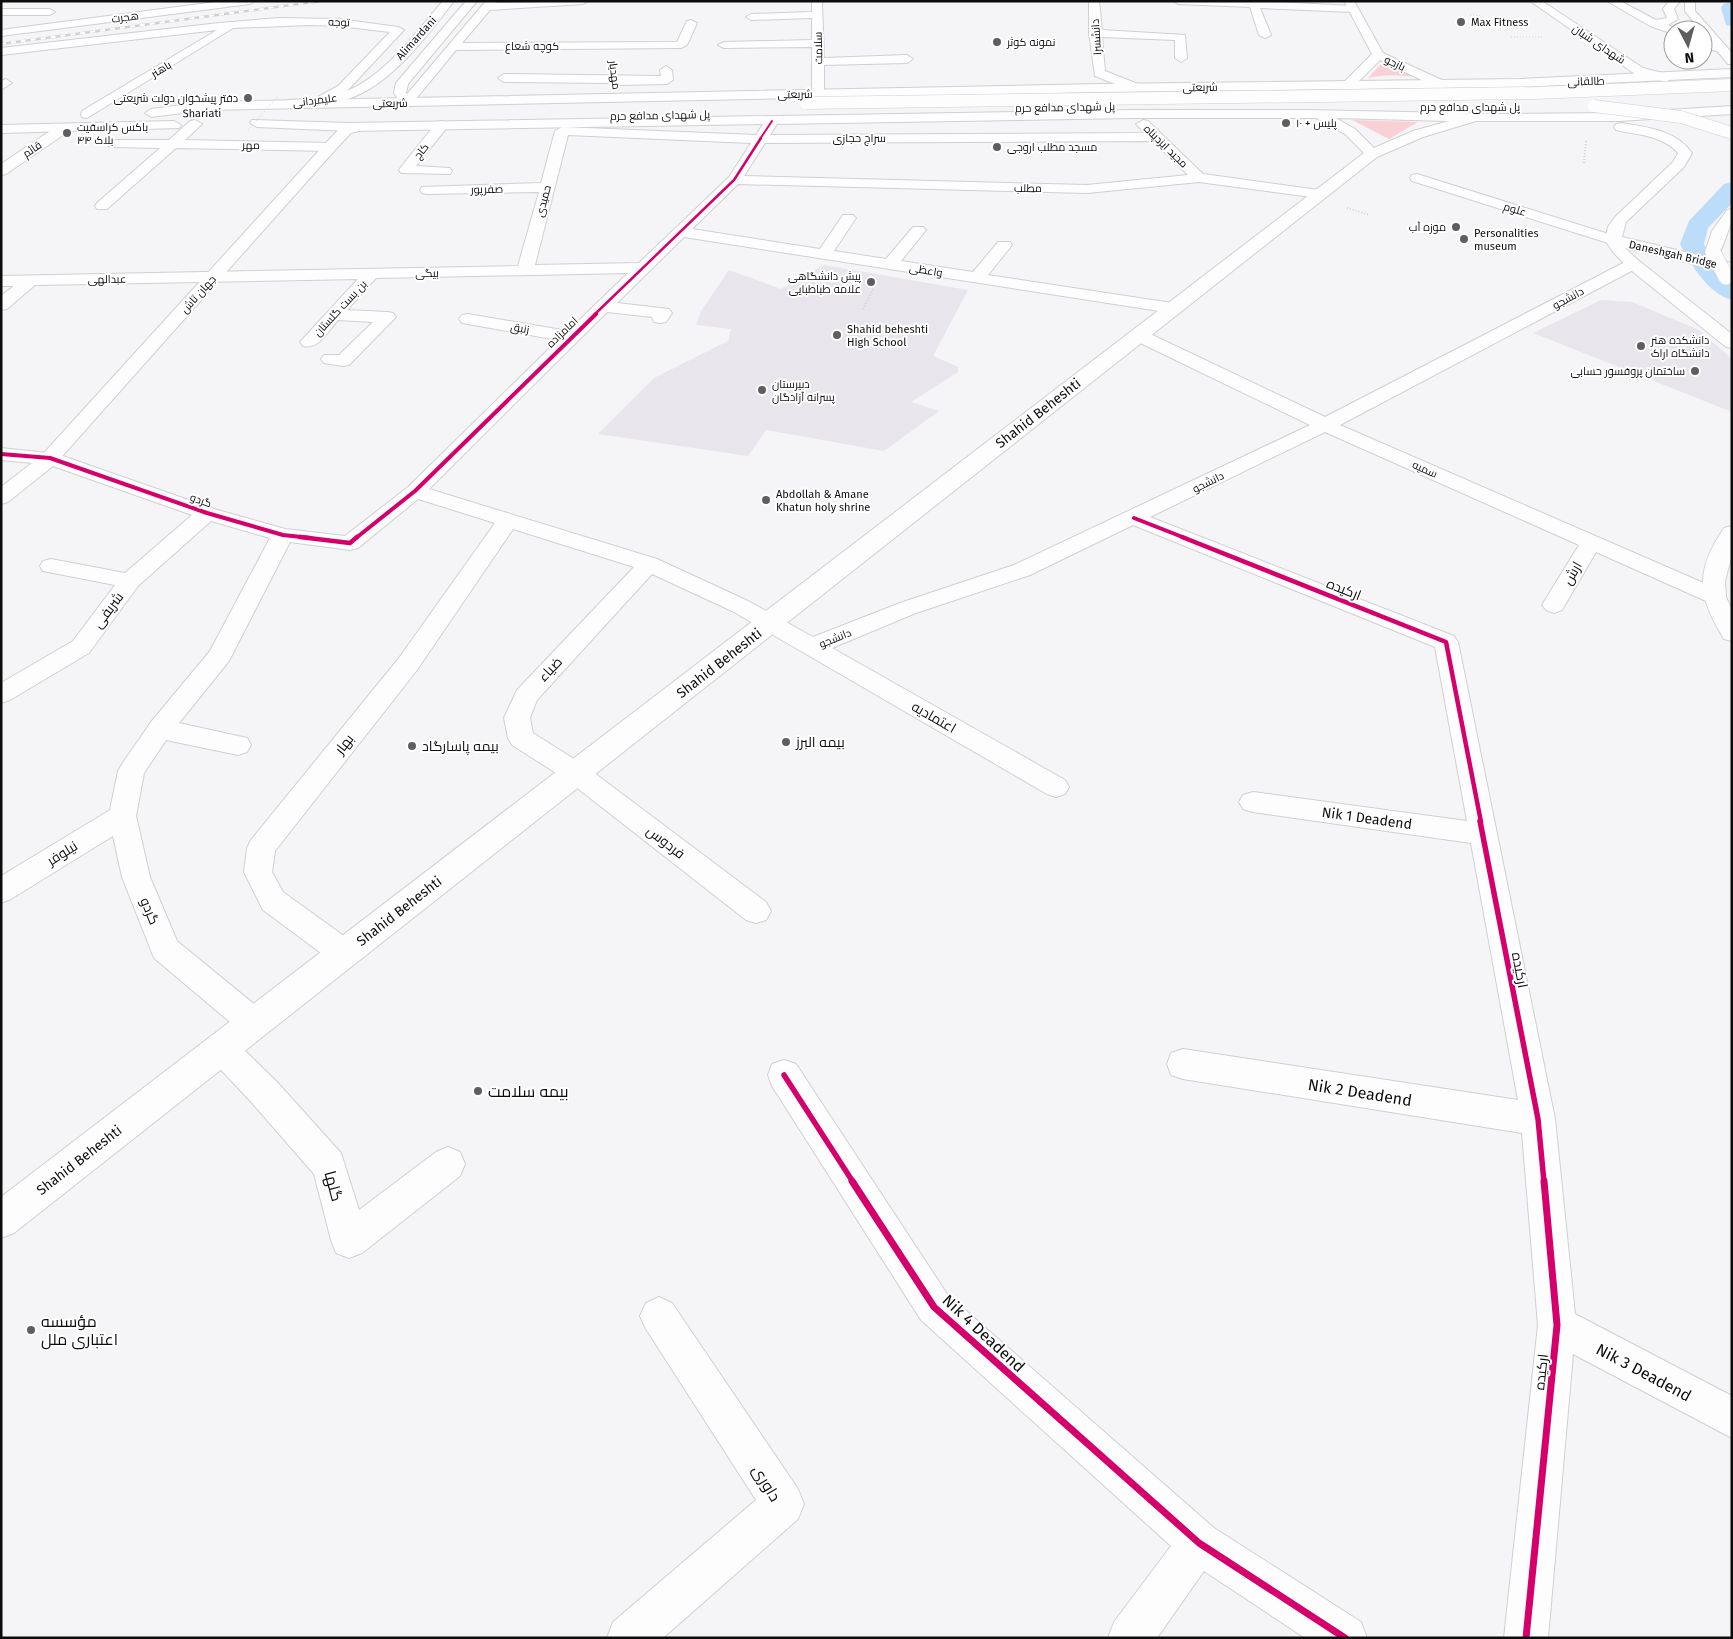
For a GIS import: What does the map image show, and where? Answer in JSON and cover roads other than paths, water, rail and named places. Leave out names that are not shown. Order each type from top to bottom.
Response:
[{"type":"street","name":"هجرت","points":[[1,33],[250,1]]},
{"type":"street","name":"علیمردانی","points":[[275,101],[322,100],[344,97],[373,82],[383,74],[449,1]]},
{"type":"street","points":[[402,110],[399,94],[402,83],[472,1]]},
{"type":"street","points":[[402,110],[490,4],[583,1]]},
{"type":"street","name":"سلامت","points":[[817,1],[818,94]]},
{"type":"street","name":"دانشسرا","points":[[1094,1],[1100,20],[1095,33],[1099,73]]},
{"type":"street","points":[[1178,1],[1254,5],[1268,3],[1351,5]]},
{"type":"street","name":"شهدای شبان","points":[[1535,1],[1639,71],[1666,78]]},
{"type":"street","points":[[1612,1],[1663,27]]},
{"type":"street","points":[[1654,24],[1668,22],[1673,19],[1668,9],[1675,1]]},
{"type":"street","points":[[1690,1],[1690,11],[1732,61]]},
{"type":"street","points":[[1254,5],[1265,34]]},
{"type":"street","name":"بازجو","points":[[1351,5],[1378,55],[1440,84]]},
{"type":"street","points":[[81,12],[170,11]]},
{"type":"street","points":[[1,12],[61,12]]},
{"type":"street","points":[[751,17],[818,15]]},
{"type":"street","name":"توجه","points":[[1,52],[236,23],[279,21],[364,23],[398,30],[350,82],[342,89],[322,100]]},
{"type":"street","name":"باهنر","points":[[86,114],[236,23]]},
{"type":"street","name":"کوچه شعاع","points":[[454,47],[613,56],[681,45],[691,23]]},
{"type":"street","name":"مهدیار","points":[[617,31],[613,56],[618,98]]},
{"type":"street","points":[[1095,33],[1181,37],[1180,58]]},
{"type":"street","points":[[724,45],[818,43]]},
{"type":"street","points":[[1713,46],[1723,50]]},
{"type":"street","points":[[1348,85],[1378,55]]},
{"type":"street","points":[[818,62],[908,59]]},
{"type":"street","name":"شهدای شبان","points":[[1604,65],[1617,74],[1617,77],[1612,80]]},
{"type":"street","points":[[504,78],[667,80],[666,70]]},
{"type":"street","name":"دانشسرا","points":[[1099,73],[1134,87]]},
{"type":"street","name":"دانشسرا","points":[[1078,88],[1099,73]]},
{"type":"street","name":"طالقانی","points":[[1440,84],[1612,80],[1732,74]]},
{"type":"street","points":[[1440,84],[1432,92],[1435,98],[1442,104],[1473,118],[1619,117],[1732,110]]},
{"type":"street","name":"شریعتی","points":[[1440,84],[1134,87],[618,98],[402,110],[251,125],[348,128],[1132,114],[1306,114],[1473,118]]},
{"type":"street","name":"پل شهدای مدافع حرم","points":[[807,108],[1135,96],[1536,93],[1732,85]]},
{"type":"street","points":[[1100,88],[1095,94],[1100,102],[1132,114]]},
{"type":"street","points":[[1051,89],[1066,96],[1068,100],[1067,109],[1059,116]]},
{"type":"street","name":"پل شهدای مدافع حرم","points":[[402,110],[1135,106],[1487,107],[1584,106],[1732,98]]},
{"type":"street","name":"شریعتی","points":[[151,113],[206,106],[275,101],[402,110]]},
{"type":"street","points":[[1584,106],[1653,113],[1708,124],[1732,133]]},
{"type":"street","name":"Shariati","points":[[20,116],[402,110]]},
{"type":"street","name":"مجید ایزدپناه","points":[[1132,114],[1199,178]]},
{"type":"street","points":[[1306,114],[1349,129],[1361,139],[1372,154]]},
{"type":"street","name":"Shahid Beheshti","points":[[1,1220],[1372,154],[1418,134],[1473,118]]},
{"type":"street","points":[[1538,118],[1613,125],[1652,133],[1680,146],[1685,153],[1679,164],[1620,220],[1613,230],[1614,240],[1619,251],[1633,264],[1732,343]]},
{"type":"street","name":"امامزاده","points":[[350,543],[415,491],[734,180],[772,121]]},
{"type":"street","name":"Shariati","points":[[1,130],[200,124],[173,144]]},
{"type":"street","name":"کاج","points":[[442,125],[406,170],[445,171]]},
{"type":"street","name":"قائم","points":[[1,171],[64,128]]},
{"type":"street","name":"جهان تاش","points":[[1,498],[50,458],[316,161],[348,128]]},
{"type":"street","name":"سراج حجازی","points":[[562,131],[761,139],[1156,137]]},
{"type":"street","name":"حمیدی","points":[[525,270],[562,131]]},
{"type":"street","name":"مهر","points":[[113,142],[330,147]]},
{"type":"street","points":[[102,206],[173,144]]},
{"type":"street","points":[[298,161],[316,161]]},
{"type":"street","name":"مطلب","points":[[734,180],[1087,189],[1199,178],[1319,194]]},
{"type":"street","name":"علوم","points":[[1417,178],[1614,240]]},
{"type":"street","name":"صفرپور","points":[[428,190],[547,187]]},
{"type":"street","points":[[1732,213],[1721,226],[1716,238],[1714,252],[1718,264],[1732,285]]},
{"type":"street","points":[[824,255],[848,218]]},
{"type":"street","points":[[890,265],[918,230]]},
{"type":"street","name":"واعظی","points":[[679,232],[1172,308]]},
{"type":"street","name":"Daneshgah Bridge","points":[[1614,240],[1732,268]]},
{"type":"street","points":[[978,278],[1004,245]]},
{"type":"street","name":"دانشجو","points":[[770,623],[811,647],[908,608],[1022,570],[1325,425],[1633,264]]},
{"type":"street","name":"بیگی","points":[[212,278],[643,268]]},
{"type":"street","name":"بن بست گلستان","points":[[309,342],[372,274]]},
{"type":"street","name":"عبدالهی","points":[[1,281],[212,278]]},
{"type":"street","points":[[1,305],[30,281]]},
{"type":"street","points":[[603,306],[663,313],[660,318]]},
{"type":"street","points":[[330,359],[343,361],[387,317],[334,315]]},
{"type":"street","name":"زنبق","points":[[468,319],[572,337]]},
{"type":"street","name":"سمیه","points":[[1138,335],[1325,425],[1714,596]]},
{"type":"street","name":"گردو","points":[[1,454],[50,458],[207,513],[284,535],[350,543]]},
{"type":"street","points":[[415,491],[649,564],[740,606],[770,623]]},
{"type":"street","name":"شریفی","points":[[1,694],[81,647],[130,581],[207,513]]},
{"type":"street","name":"ارکیده","points":[[1134,518],[1446,642],[1538,1119],[1557,1325],[1526,1638]]},
{"type":"street","name":"بهار","points":[[344,953],[273,901],[258,872],[261,848],[408,664],[508,520]]},
{"type":"street","points":[[1732,533],[1723,547],[1714,573],[1714,596],[1732,633]]},
{"type":"street","name":"گردو","points":[[254,1023],[165,949],[136,877],[122,816],[131,771],[160,729],[220,655],[284,535]]},
{"type":"street","name":"ارش","points":[[1554,605],[1591,542]]},
{"type":"street","name":"ضیاء","points":[[576,773],[521,738],[517,718],[526,696],[649,564]]},
{"type":"street","points":[[51,566],[130,581]]},
{"type":"street","name":"اعتمادیه","points":[[811,647],[1056,787]]},
{"type":"street","points":[[160,729],[238,745]]},
{"type":"street","name":"فردوس","points":[[576,773],[756,911]]},
{"type":"street","name":"Nik 1 Deadend","points":[[1253,802],[1482,834]]},
{"type":"street","name":"نیلوفر","points":[[1,891],[122,816]]},
{"type":"street","name":"گلها","points":[[222,1049],[265,1093],[329,1165],[349,1240],[448,1164]]},
{"type":"street","name":"Nik 2 Deadend","points":[[1183,1064],[1538,1119]]},
{"type":"street","name":"Nik 4 Deadend","points":[[784,1075],[934,1307],[1199,1543]]},
{"type":"street","name":"داوری","points":[[629,1638],[783,1504],[659,1316]]},
{"type":"street","name":"Nik 3 Deadend","points":[[1557,1325],[1732,1418]]},
{"type":"street","points":[[1130,1638],[1199,1543],[1345,1638]]},
{"type":"waterway","points":[[1732,7],[1729,8],[1732,21]]},
{"type":"waterway","points":[[1732,189],[1697,226],[1692,244],[1704,266],[1732,292]]},
{"type":"railway","points":[[1,44],[321,1]]},
{"type":"place","name":"Max Fitness","points":[[1461,22]]},
{"type":"place","name":"نمونه کوثر","points":[[997,42]]},
{"type":"place","name":"دفتر پیشخوان دولت شریعتی","points":[[248,98]]},
{"type":"place","name":"پلیس + ۱۰","points":[[1286,123]]},
{"type":"place","name":"باکس کراسفیت بلاک ۴۴","points":[[67,133]]},
{"type":"place","name":"مسجد مطلب اروجی","points":[[997,147]]},
{"type":"place","name":"موزه آب","points":[[1456,227]]},
{"type":"place","name":"Personalities museum","points":[[1464,239]]},
{"type":"place","name":"پیش دانشگاهی علامه طباطبایی","points":[[871,282]]},
{"type":"place","name":"Shahid beheshti High School","points":[[837,335]]},
{"type":"place","name":"دانشکده هنر دانشگاه اراک","points":[[1641,346]]},
{"type":"place","name":"ساختمان پروفسور حسابی","points":[[1695,371]]},
{"type":"place","name":"دبیرستان پسرانه آزادگان","points":[[762,390]]},
{"type":"place","name":"Abdollah & Amane Khatun holy shrine","points":[[766,500]]},
{"type":"place","name":"بیمه البرز","points":[[786,742]]},
{"type":"place","name":"بیمه پاسارگاد","points":[[412,746]]},
{"type":"place","name":"بیمه سلامت","points":[[478,1091]]},
{"type":"place","name":"مؤسسه اعتباری ملل","points":[[31,1330]]}]
